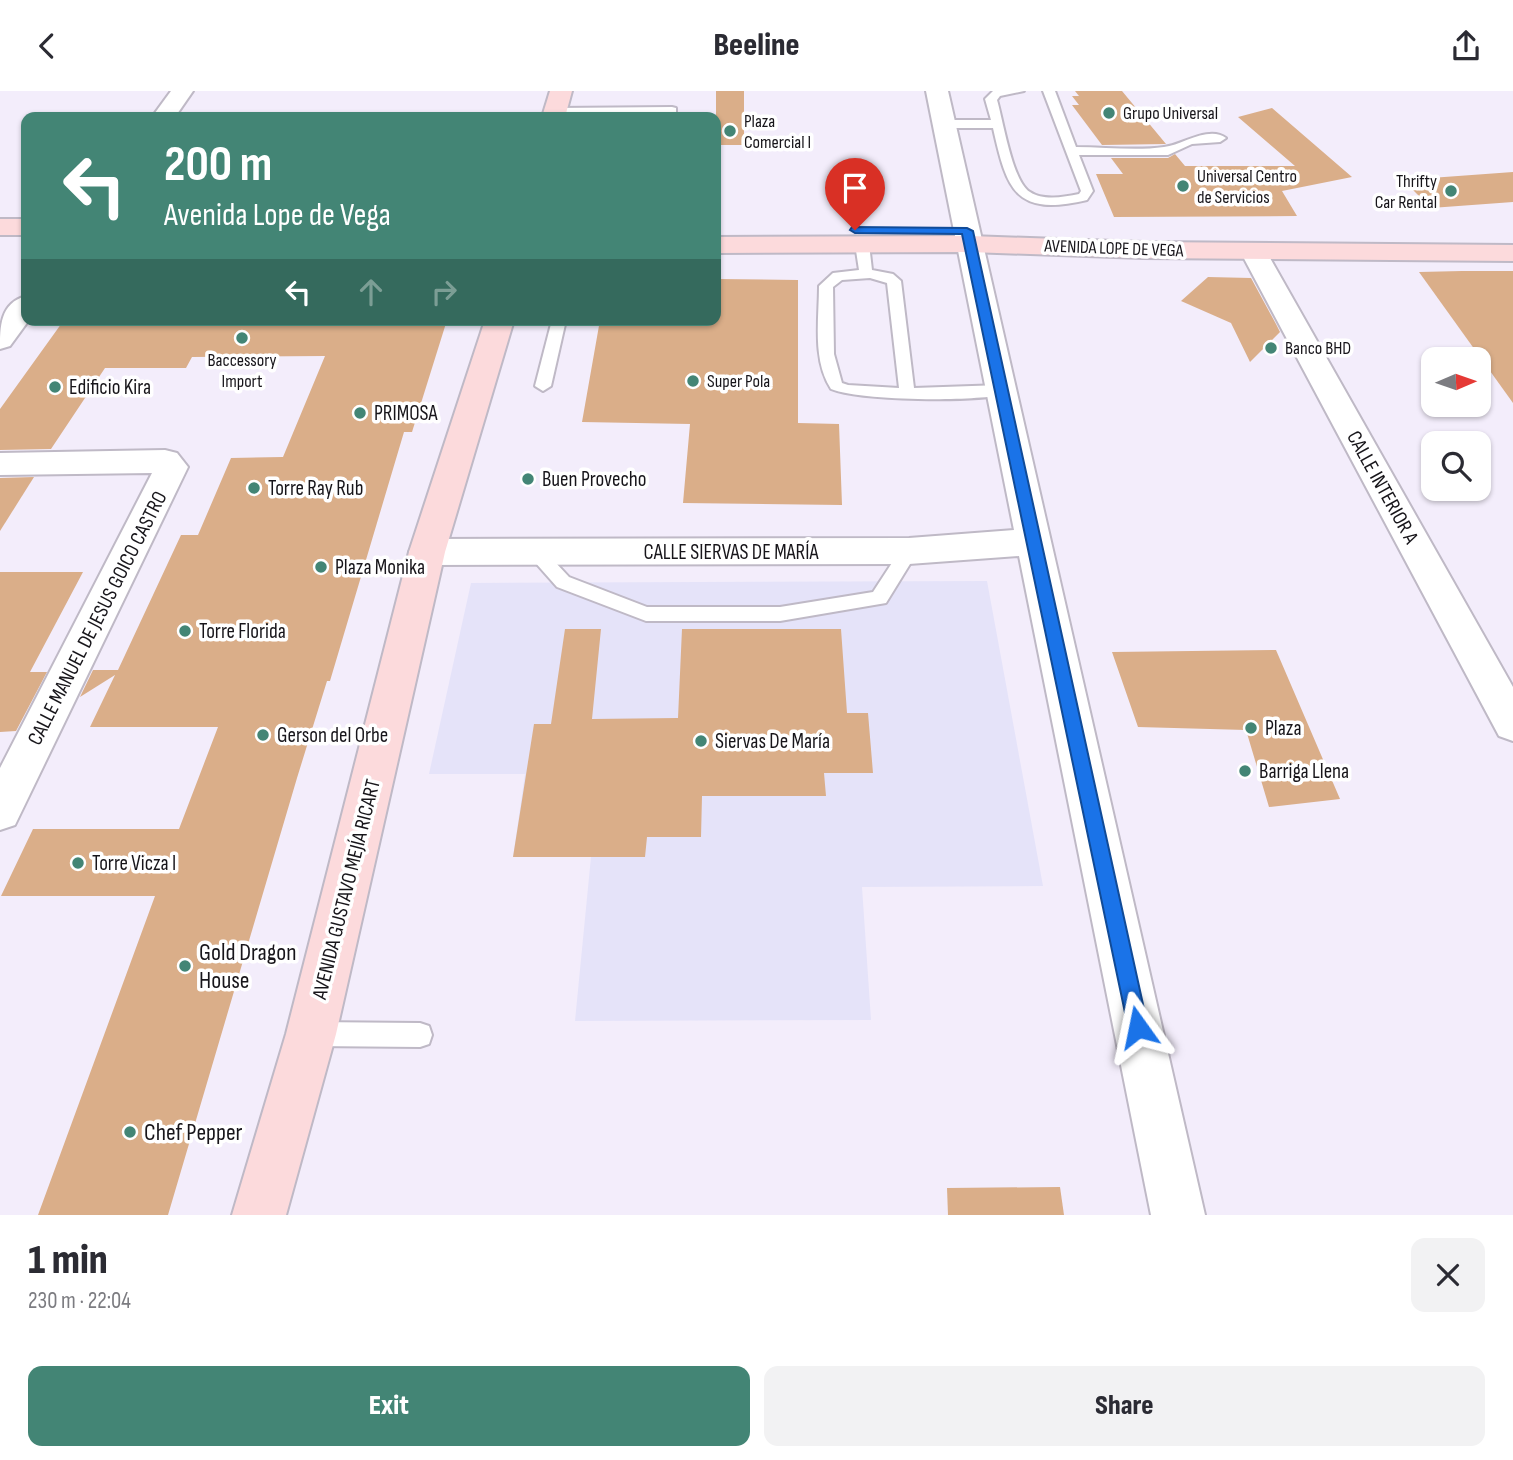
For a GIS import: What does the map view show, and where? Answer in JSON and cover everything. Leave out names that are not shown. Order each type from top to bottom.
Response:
[{"type":"main road","points":[[0,227],[21,227]]},
{"type":"main road","name":"AVENIDA LOPE DE VEGA","points":[[721,228],[968,237],[1513,239]]},
{"type":"main road","name":"AVENIDA LOPE DE VEGA","points":[[721,245],[862,244],[968,237],[1143,250],[1513,253]]},
{"type":"main road","points":[[0,244],[21,245]]},
{"type":"main road","name":"AVENIDA GUSTAVO MEJÍA RICART","points":[[259,1215],[311,1034],[428,552],[498,326]]},
{"type":"street","points":[[167,112],[182,91]]},
{"type":"street","points":[[941,109],[1178,1215]]},
{"type":"street","name":"CALLE INTERIOR A","points":[[1254,251],[1513,724]]},
{"type":"street","points":[[0,340],[21,312]]},
{"type":"street","name":"CALLE MANUEL DE JESUS GOICO CASTRO","points":[[0,464],[165,461],[171,467],[0,811]]},
{"type":"street","name":"CALLE SIERVAS DE MARÍA","points":[[428,552],[909,551],[1034,542]]},
{"type":"lane","points":[[1018,91],[993,95],[991,99],[1018,190],[1027,196],[1050,200],[1076,199],[1086,195],[1049,91]]},
{"type":"lane","points":[[557,106],[673,110]]},
{"type":"lane","points":[[941,109],[996,118]]},
{"type":"lane","points":[[1072,151],[1168,151],[1189,141],[1220,138]]},
{"type":"lane","points":[[862,244],[866,275]]},
{"type":"lane","points":[[907,391],[894,281],[888,276],[838,277],[826,286],[829,369],[836,386],[848,392],[1001,390]]},
{"type":"lane","points":[[543,386],[558,326]]},
{"type":"lane","points":[[535,552],[563,582],[646,614],[780,614],[879,598],[909,551]]},
{"type":"lane","points":[[311,1034],[420,1035]]},
{"type":"shaded area","points":[[987,581],[1043,886],[862,887],[871,1020],[575,1021],[591,857],[513,857],[525,774],[429,774],[471,583]]},
{"type":"building","points":[[716,91],[744,91],[744,145],[721,145],[721,112],[716,112]]},
{"type":"building","name":"Grupo Universal","points":[[1075,91],[1122,91],[1166,144],[1102,145],[1072,105],[1079,105],[1072,96],[1079,96]]},
{"type":"building","name":"Universal Centro de Servicios","points":[[1272,108],[1352,177],[1282,191],[1297,216],[1114,217],[1096,174],[1123,174],[1111,158],[1168,158],[1175,154],[1185,166],[1295,166],[1238,117]]},
{"type":"building","name":"Thrifty Car Rental","points":[[1513,172],[1513,202],[1431,208],[1403,180]]},
{"type":"building","points":[[1513,271],[1513,403],[1491,372],[1491,347],[1473,347],[1419,272]]},
{"type":"building","points":[[1208,277],[1251,278],[1280,332],[1250,362],[1231,323],[1181,301]]},
{"type":"building","name":"Super Pola","points":[[721,279],[798,280],[798,423],[839,424],[842,505],[683,503],[690,424],[582,422],[599,326],[721,326]]},
{"type":"building","points":[[60,326],[445,326],[412,432],[404,432],[330,681],[327,681],[297,778],[168,1215],[38,1215],[155,896],[1,896],[33,829],[179,829],[218,727],[90,727],[115,675],[80,697],[93,670],[118,670],[181,535],[198,535],[231,458],[283,457],[325,356],[192,357],[186,368],[105,368],[51,449],[0,450],[0,409]]},
{"type":"building","points":[[34,477],[0,531],[0,478]]},
{"type":"building","points":[[0,572],[83,572],[30,672],[47,672],[16,731],[0,732]]},
{"type":"building","name":"Siervas De María","points":[[565,629],[601,629],[592,719],[678,718],[682,629],[841,629],[847,713],[868,713],[873,773],[824,773],[826,796],[702,796],[701,837],[647,837],[645,857],[513,857],[534,724],[551,724]]},
{"type":"building","name":"Plaza","points":[[1276,650],[1340,799],[1269,807],[1246,730],[1138,727],[1112,652]]},
{"type":"building","points":[[1060,1187],[1064,1215],[948,1215],[947,1188]]},
{"type":"place","name":"Grupo Universal","points":[[1109,113]]},
{"type":"place","name":"Plaza Comercial I","points":[[730,131]]},
{"type":"place","name":"Universal Centro de Servicios","points":[[1183,186]]},
{"type":"place","name":"Thrifty Car Rental","points":[[1451,191]]},
{"type":"place","name":"Baccessory Import","points":[[242,338]]},
{"type":"place","name":"Banco BHD","points":[[1271,348]]},
{"type":"place","name":"Super Pola","points":[[693,381]]},
{"type":"place","name":"Edificio Kira","points":[[55,387]]},
{"type":"place","name":"PRIMOSA","points":[[360,413]]},
{"type":"place","name":"Buen Provecho","points":[[528,479]]},
{"type":"place","name":"Torre Ray Rub","points":[[254,488]]},
{"type":"place","name":"Plaza Monika","points":[[321,567]]},
{"type":"place","name":"Torre Florida","points":[[185,631]]},
{"type":"place","name":"Plaza","points":[[1251,728]]},
{"type":"place","name":"Gerson del Orbe","points":[[263,735]]},
{"type":"place","name":"Siervas De María","points":[[701,741]]},
{"type":"place","name":"Barriga Llena","points":[[1245,771]]},
{"type":"place","name":"Torre Vicza I","points":[[78,863]]},
{"type":"place","name":"Gold Dragon House","points":[[185,966]]},
{"type":"place","name":"Chef Pepper","points":[[130,1132]]},
{"type":"route","points":[[855,230],[967,231],[1138,1027]]}]
